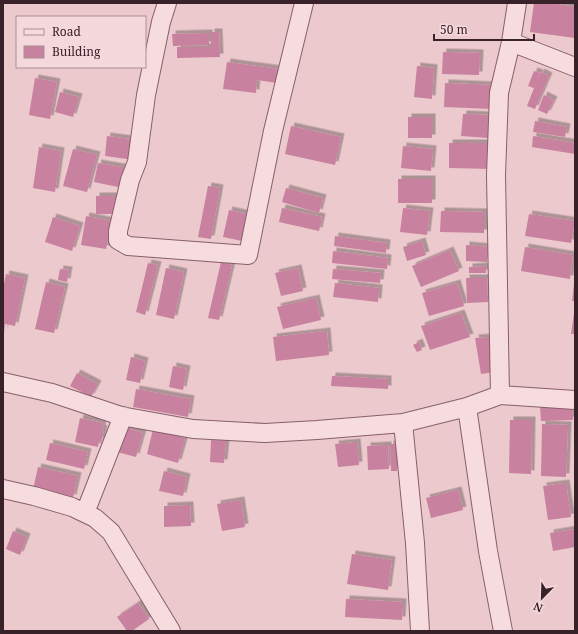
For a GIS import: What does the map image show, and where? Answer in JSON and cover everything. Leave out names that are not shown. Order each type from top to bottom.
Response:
[{"type":"street","points":[[167,3],[161,22],[146,95],[137,162],[130,180],[118,231],[118,240],[128,246],[248,255],[273,131],[304,3]]},
{"type":"street","points":[[500,395],[496,175],[499,94],[511,42],[517,3]]},
{"type":"street","points":[[511,42],[575,67]]},
{"type":"street","points":[[3,382],[52,393],[123,416],[193,429],[264,433],[403,423],[467,407],[500,395],[575,404]]},
{"type":"street","points":[[467,407],[488,551],[503,631]]},
{"type":"street","points":[[85,513],[123,416]]},
{"type":"street","points":[[403,423],[415,542],[420,631]]},
{"type":"street","points":[[3,490],[34,496],[85,513],[94,518],[111,532],[171,631]]},
{"type":"building","points":[[534,3],[551,3],[575,7],[575,38],[530,32]]},
{"type":"building","points":[[211,32],[219,32],[220,57],[177,58],[177,47],[211,47]]},
{"type":"building","points":[[209,33],[209,45],[173,46],[172,34]]},
{"type":"building","points":[[443,52],[480,53],[479,75],[442,74]]},
{"type":"building","points":[[227,62],[279,69],[277,83],[257,80],[256,93],[223,89]]},
{"type":"building","points":[[417,66],[434,68],[432,99],[414,97]]},
{"type":"building","points":[[534,71],[540,73],[535,86],[541,72],[549,76],[535,109],[527,106],[534,88],[528,86]]},
{"type":"building","points":[[35,78],[57,82],[50,119],[29,115]]},
{"type":"building","points":[[445,83],[492,85],[491,109],[444,107]]},
{"type":"building","points":[[60,92],[79,97],[73,117],[55,112]]},
{"type":"building","points":[[544,95],[554,100],[547,114],[538,110]]},
{"type":"building","points":[[463,114],[489,115],[488,138],[461,136]]},
{"type":"building","points":[[408,117],[432,117],[432,138],[408,138]]},
{"type":"building","points":[[535,121],[567,127],[565,137],[533,132]]},
{"type":"building","points":[[291,126],[341,137],[335,165],[285,154]]},
{"type":"building","points":[[107,136],[137,140],[134,160],[105,156]]},
{"type":"building","points":[[533,136],[575,143],[575,154],[532,147]]},
{"type":"building","points":[[449,143],[493,143],[492,169],[449,168]]},
{"type":"building","points":[[403,146],[433,149],[431,171],[401,168]]},
{"type":"building","points":[[39,147],[61,151],[55,192],[33,188]]},
{"type":"building","points":[[73,149],[97,155],[87,192],[63,186]]},
{"type":"building","points":[[98,163],[127,168],[123,188],[94,182]]},
{"type":"building","points":[[398,179],[432,179],[432,203],[398,203]]},
{"type":"building","points":[[208,186],[220,188],[211,239],[198,237]]},
{"type":"building","points":[[286,188],[323,198],[319,213],[282,202]]},
{"type":"building","points":[[96,196],[115,196],[114,214],[96,214]]},
{"type":"building","points":[[282,208],[322,217],[319,231],[279,222]]},
{"type":"building","points":[[403,208],[430,211],[427,235],[400,232]]},
{"type":"building","points":[[229,210],[247,214],[242,241],[223,237]]},
{"type":"building","points":[[441,211],[484,212],[484,233],[440,232]]},
{"type":"building","points":[[529,214],[575,221],[571,243],[525,236]]},
{"type":"building","points":[[86,216],[111,221],[106,249],[81,245]]},
{"type":"building","points":[[53,217],[80,226],[72,251],[45,242]]},
{"type":"building","points":[[335,236],[387,243],[386,253],[334,246]]},
{"type":"building","points":[[422,241],[426,255],[407,261],[403,247]]},
{"type":"building","points":[[466,245],[488,247],[487,262],[466,261]]},
{"type":"building","points":[[525,247],[573,255],[570,279],[521,271]]},
{"type":"building","points":[[450,250],[459,271],[421,287],[412,266]]},
{"type":"building","points":[[333,251],[388,258],[387,269],[332,263]]},
{"type":"building","points":[[221,262],[232,265],[219,320],[208,318]]},
{"type":"building","points":[[148,263],[158,265],[145,315],[136,312]]},
{"type":"building","points":[[486,266],[486,273],[469,273],[469,267]]},
{"type":"building","points":[[166,268],[184,272],[174,319],[156,315]]},
{"type":"building","points":[[298,268],[303,291],[281,296],[275,273]]},
{"type":"building","points":[[60,269],[69,270],[67,282],[58,280]]},
{"type":"building","points":[[333,269],[381,273],[380,283],[332,279]]},
{"type":"building","points":[[6,274],[25,278],[15,326],[5,324],[4,333],[3,289]]},
{"type":"building","points":[[466,278],[487,278],[488,302],[467,303]]},
{"type":"building","points":[[46,282],[65,287],[54,333],[35,329]]},
{"type":"building","points":[[335,283],[379,288],[378,302],[333,297]]},
{"type":"building","points":[[457,283],[464,306],[429,316],[422,293]]},
{"type":"building","points":[[574,284],[575,301],[572,301]]},
{"type":"building","points":[[316,298],[321,320],[283,329],[277,307]]},
{"type":"building","points":[[461,313],[470,337],[430,350],[421,326]]},
{"type":"building","points":[[574,313],[575,334],[571,334]]},
{"type":"building","points":[[327,331],[329,355],[276,361],[273,337]]},
{"type":"building","points":[[490,337],[495,372],[481,374],[475,338]]},
{"type":"building","points":[[419,342],[422,350],[417,352],[413,345]]},
{"type":"building","points":[[131,357],[145,361],[140,383],[126,380]]},
{"type":"building","points":[[173,366],[187,369],[183,390],[169,387]]},
{"type":"building","points":[[77,373],[98,384],[91,397],[70,386]]},
{"type":"building","points":[[332,376],[388,379],[388,389],[331,386]]},
{"type":"building","points":[[136,389],[191,399],[188,417],[133,407]]},
{"type":"building","points":[[572,406],[573,420],[541,421],[540,407]]},
{"type":"building","points":[[80,418],[103,423],[102,428],[104,429],[101,442],[99,441],[98,447],[75,442]]},
{"type":"building","points":[[510,420],[532,420],[531,474],[509,473]]},
{"type":"building","points":[[542,424],[568,425],[566,477],[541,476]]},
{"type":"building","points":[[124,427],[143,433],[136,457],[117,452]]},
{"type":"building","points":[[153,429],[185,438],[178,463],[147,454]]},
{"type":"building","points":[[211,440],[226,441],[224,463],[210,462]]},
{"type":"building","points":[[357,442],[359,465],[338,467],[335,444]]},
{"type":"building","points":[[50,443],[88,452],[84,469],[46,460]]},
{"type":"building","points":[[390,444],[397,444],[397,471],[391,471]]},
{"type":"building","points":[[388,445],[389,469],[368,470],[367,446]]},
{"type":"building","points":[[38,467],[78,476],[73,498],[33,490]]},
{"type":"building","points":[[164,471],[187,477],[183,496],[159,491]]},
{"type":"building","points":[[566,483],[571,517],[548,520],[543,486]]},
{"type":"building","points":[[458,490],[463,510],[431,518],[426,498]]},
{"type":"building","points":[[241,500],[245,527],[222,531],[217,504]]},
{"type":"building","points":[[190,505],[191,526],[164,527],[164,506]]},
{"type":"building","points":[[574,529],[575,547],[553,551],[550,533]]},
{"type":"building","points":[[13,531],[27,537],[20,555],[6,549]]},
{"type":"building","points":[[352,554],[392,560],[388,590],[347,584]]},
{"type":"building","points":[[346,599],[403,602],[402,620],[345,617]]},
{"type":"building","points":[[138,603],[149,619],[132,631],[127,631],[117,617]]}]
